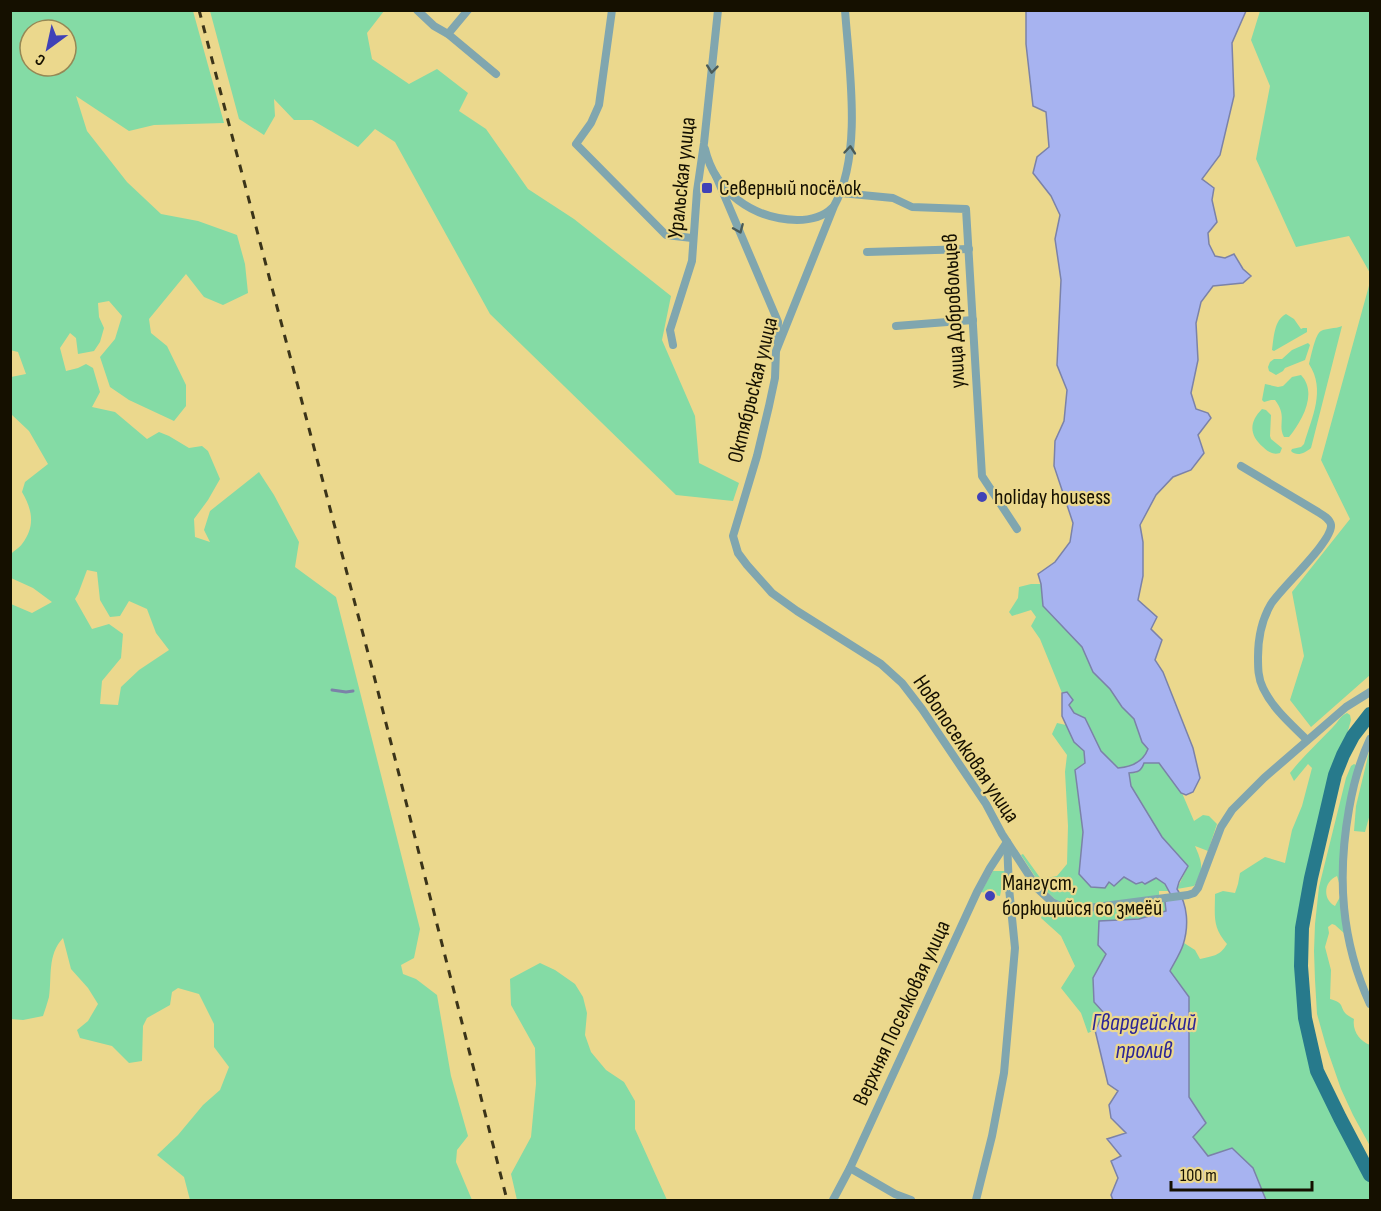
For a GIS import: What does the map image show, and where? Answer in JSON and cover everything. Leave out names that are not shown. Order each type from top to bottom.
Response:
[{"type":"main road","points":[[1371,714],[1353,736],[1335,775],[1302,928],[1301,966],[1305,1018],[1317,1071],[1371,1176]]},
{"type":"street","points":[[417,10],[496,74]]},
{"type":"street","points":[[448,34],[468,10]]},
{"type":"street","points":[[612,10],[599,105],[591,123],[576,144],[666,236],[692,238]]},
{"type":"street","name":"Уральская улица","points":[[673,345],[670,330],[692,261],[692,238],[718,10]]},
{"type":"street","name":"Октябрьская улица","points":[[733,536],[769,406],[775,378],[776,351],[841,193],[848,166],[851,108],[845,10]]},
{"type":"street","points":[[704,143],[707,157],[778,322],[776,351]]},
{"type":"street","points":[[716,176],[738,200],[753,210],[771,217],[792,220],[812,219],[826,213],[834,206]]},
{"type":"street","name":"улица Добровольцев","points":[[841,193],[893,198],[912,207],[966,208],[982,476],[1017,529]]},
{"type":"street","points":[[867,252],[969,249]]},
{"type":"street","points":[[896,326],[973,320]]},
{"type":"street","points":[[1241,466],[1318,512],[1331,523],[1330,531],[1320,547],[1271,603],[1261,625],[1258,644],[1258,677],[1263,688],[1283,717],[1307,740]]},
{"type":"street","name":"Новопоселковая улица","points":[[733,536],[742,559],[772,593],[796,611],[881,664],[902,683],[979,795],[1007,842],[1015,948],[1004,1073],[992,1136],[976,1200]]},
{"type":"street","points":[[1007,842],[1042,894],[1067,909],[1194,893],[1198,888],[1221,827],[1232,810],[1307,740],[1346,707],[1371,692]]},
{"type":"street","points":[[1371,739],[1353,791],[1345,830],[1342,887],[1344,918],[1363,987],[1371,1004]]},
{"type":"street","name":"Верхняя Поселковая улица","points":[[833,1200],[850,1168],[977,892],[1007,842]]},
{"type":"street","points":[[850,1168],[895,1197],[911,1200]]},
{"type":"green space","points":[[11,10],[193,11],[224,123],[154,125],[129,131],[76,96],[87,131],[127,182],[161,214],[198,221],[237,235],[245,264],[248,293],[223,305],[204,297],[186,274],[149,319],[151,333],[167,346],[186,385],[186,406],[174,421],[129,400],[110,387],[100,357],[115,339],[122,316],[109,301],[98,303],[99,317],[104,328],[100,342],[94,351],[78,354],[76,338],[70,333],[60,348],[66,371],[86,364],[93,368],[100,392],[92,407],[115,412],[147,439],[159,432],[189,448],[202,446],[208,451],[220,479],[194,519],[195,537],[210,542],[204,530],[210,511],[259,472],[299,542],[295,567],[336,597],[420,929],[414,958],[401,965],[403,974],[416,979],[437,995],[451,1076],[468,1136],[457,1150],[456,1162],[472,1200],[190,1200],[184,1177],[157,1155],[220,1090],[229,1067],[214,1047],[214,1024],[199,994],[178,988],[172,992],[170,1005],[147,1018],[143,1026],[142,1061],[129,1063],[112,1046],[80,1038],[77,1030],[88,1021],[98,1004],[88,988],[71,969],[63,938],[52,959],[49,997],[43,1016],[23,1020],[11,1019],[11,604],[32,613],[52,602],[33,588],[11,578],[11,554],[22,544],[31,524],[30,511],[22,492],[25,482],[48,464],[29,431],[11,414],[11,377],[26,374],[18,352],[10,350]],"holes":[[[87,570],[97,572],[100,600],[110,617],[120,616],[129,601],[147,609],[156,633],[169,650],[139,670],[121,687],[118,705],[100,704],[102,681],[121,658],[123,634],[109,624],[92,629],[75,599]]]},
{"type":"green space","points":[[210,11],[384,11],[367,33],[372,59],[409,84],[437,69],[468,93],[459,111],[486,129],[528,189],[574,219],[671,296],[662,340],[695,416],[699,463],[739,483],[733,501],[676,495],[490,314],[395,142],[375,129],[358,147],[312,120],[294,120],[274,99],[275,116],[264,135],[239,119]]},
{"type":"green space","points":[[1260,11],[1370,11],[1370,273],[1349,236],[1296,247],[1256,159],[1270,86],[1251,40]]},
{"type":"green space","points":[[1370,282],[1370,675],[1311,727],[1290,700],[1304,656],[1292,592],[1350,519],[1321,460]]},
{"type":"green space","points":[[1286,314],[1294,319],[1301,329],[1307,328],[1307,332],[1274,351],[1272,350],[1275,329],[1279,320]]},
{"type":"green space","points":[[1342,326],[1311,448],[1304,453],[1296,454],[1291,451],[1304,444],[1316,404],[1317,384],[1309,364],[1315,341],[1321,331]]},
{"type":"green space","points":[[1308,343],[1310,345],[1305,360],[1285,368],[1276,375],[1269,371],[1270,362],[1274,359],[1282,359],[1292,350]]},
{"type":"green space","points":[[1301,375],[1308,390],[1306,407],[1289,437],[1284,437],[1279,406],[1275,400],[1264,402],[1262,400],[1265,384],[1283,386],[1292,377]]},
{"type":"green space","points":[[1262,409],[1271,415],[1270,436],[1282,448],[1280,453],[1267,450],[1255,438],[1252,428]]},
{"type":"green space","points":[[1041,584],[1043,606],[1082,647],[1093,672],[1134,719],[1142,742],[1148,749],[1136,763],[1118,768],[1101,751],[1085,718],[1074,713],[1069,704],[1073,700],[1067,692],[1062,693],[1040,639],[1031,626],[1036,617],[1031,610],[1012,616],[1009,612],[1018,598],[1019,587]]},
{"type":"green space","points":[[1347,713],[1351,720],[1305,884],[1300,1018],[1370,1181],[1370,1200],[1266,1200],[1253,1168],[1208,1156],[1193,1137],[1206,1123],[1189,1097],[1170,972],[1184,943],[1195,950],[1200,959],[1219,953],[1227,944],[1217,927],[1215,894],[1223,891],[1235,893],[1240,873],[1265,857],[1285,863],[1292,830],[1302,806],[1312,768],[1308,764],[1294,781],[1290,773]]},
{"type":"green space","points":[[1057,723],[1066,725],[1074,742],[1084,751],[1085,763],[1075,770],[1083,832],[1079,874],[1109,882],[1124,877],[1146,884],[1156,878],[1165,884],[1169,891],[1159,891],[1159,896],[1077,907],[1059,903],[1042,887],[1021,855],[1023,854],[1041,879],[1057,876],[1067,864],[1068,826],[1065,772],[1067,755],[1052,734]]},
{"type":"green space","points":[[1370,748],[1370,814],[1365,832],[1354,831],[1356,806]]},
{"type":"green space","points":[[1144,763],[1159,763],[1182,793],[1194,821],[1203,815],[1209,816],[1217,824],[1208,851],[1195,846],[1201,871],[1194,886],[1177,889],[1188,866],[1162,837],[1131,786],[1129,773],[1136,773]]},
{"type":"green space","points":[[1354,764],[1356,765],[1340,886],[1337,876],[1329,882],[1326,890],[1328,899],[1335,906],[1340,897],[1345,934],[1332,924],[1328,927],[1329,933],[1325,947],[1331,970],[1330,999],[1340,1003],[1346,1014],[1354,1019],[1357,1035],[1370,1045],[1370,1146],[1341,1089],[1326,1046],[1317,1014],[1315,980],[1315,924],[1319,887],[1346,778]]},
{"type":"green space","points":[[993,871],[1005,871],[1000,896],[981,892]]},
{"type":"green space","points":[[1165,902],[1166,911],[1139,919],[1099,921],[1106,954],[1104,1013],[1095,1030],[1088,1033],[1081,1013],[1061,988],[1075,966],[1061,936],[1041,918],[1043,913],[1065,915]]},
{"type":"green space","points":[[540,963],[575,984],[583,997],[587,1013],[585,1035],[591,1052],[606,1070],[624,1082],[635,1101],[635,1129],[667,1200],[517,1200],[511,1174],[531,1137],[536,1084],[535,1048],[511,1005],[510,979]]},
{"type":"water","name":"Гвардейский пролив","points":[[1026,11],[1246,11],[1232,43],[1234,96],[1220,155],[1202,179],[1214,188],[1212,200],[1217,222],[1208,233],[1209,244],[1215,256],[1225,258],[1234,254],[1243,269],[1251,276],[1243,283],[1213,286],[1201,302],[1196,323],[1198,360],[1191,393],[1196,409],[1208,413],[1211,418],[1198,435],[1204,453],[1191,470],[1173,477],[1156,495],[1140,525],[1143,542],[1143,576],[1138,600],[1157,617],[1151,629],[1162,640],[1155,660],[1163,672],[1193,748],[1200,778],[1193,792],[1186,795],[1181,793],[1159,763],[1144,763],[1138,771],[1129,773],[1131,786],[1162,837],[1188,866],[1177,889],[1185,909],[1187,923],[1185,938],[1170,971],[1189,997],[1189,1097],[1206,1123],[1193,1137],[1208,1156],[1232,1148],[1253,1168],[1266,1200],[1113,1200],[1111,1195],[1118,1178],[1111,1161],[1121,1156],[1107,1139],[1126,1133],[1111,1118],[1109,1105],[1118,1091],[1108,1084],[1095,1030],[1104,1013],[1094,1002],[1093,978],[1106,954],[1098,945],[1099,921],[1139,919],[1166,911],[1165,902],[1172,897],[1165,884],[1156,878],[1145,884],[1142,882],[1136,884],[1124,877],[1114,886],[1109,882],[1105,888],[1091,887],[1079,874],[1083,832],[1075,770],[1085,763],[1084,751],[1074,742],[1062,716],[1062,693],[1067,692],[1073,700],[1069,705],[1074,713],[1085,718],[1101,751],[1118,768],[1136,763],[1148,749],[1142,742],[1134,719],[1093,672],[1082,647],[1043,606],[1038,574],[1055,562],[1070,542],[1073,523],[1054,466],[1055,441],[1064,421],[1067,390],[1057,365],[1061,280],[1055,239],[1060,215],[1051,196],[1033,173],[1037,157],[1049,147],[1046,112],[1033,106],[1026,44]]},
{"type":"waterway","points":[[332,690],[353,691]]},
{"type":"railway","points":[[199,10],[373,672],[507,1200]]},
{"type":"place","name":"Северный посёлок","points":[[707,188]]},
{"type":"place","name":"holiday housess","points":[[982,497]]},
{"type":"place","name":"Мангуст, борющийся со змеёй","points":[[990,896]]}]
